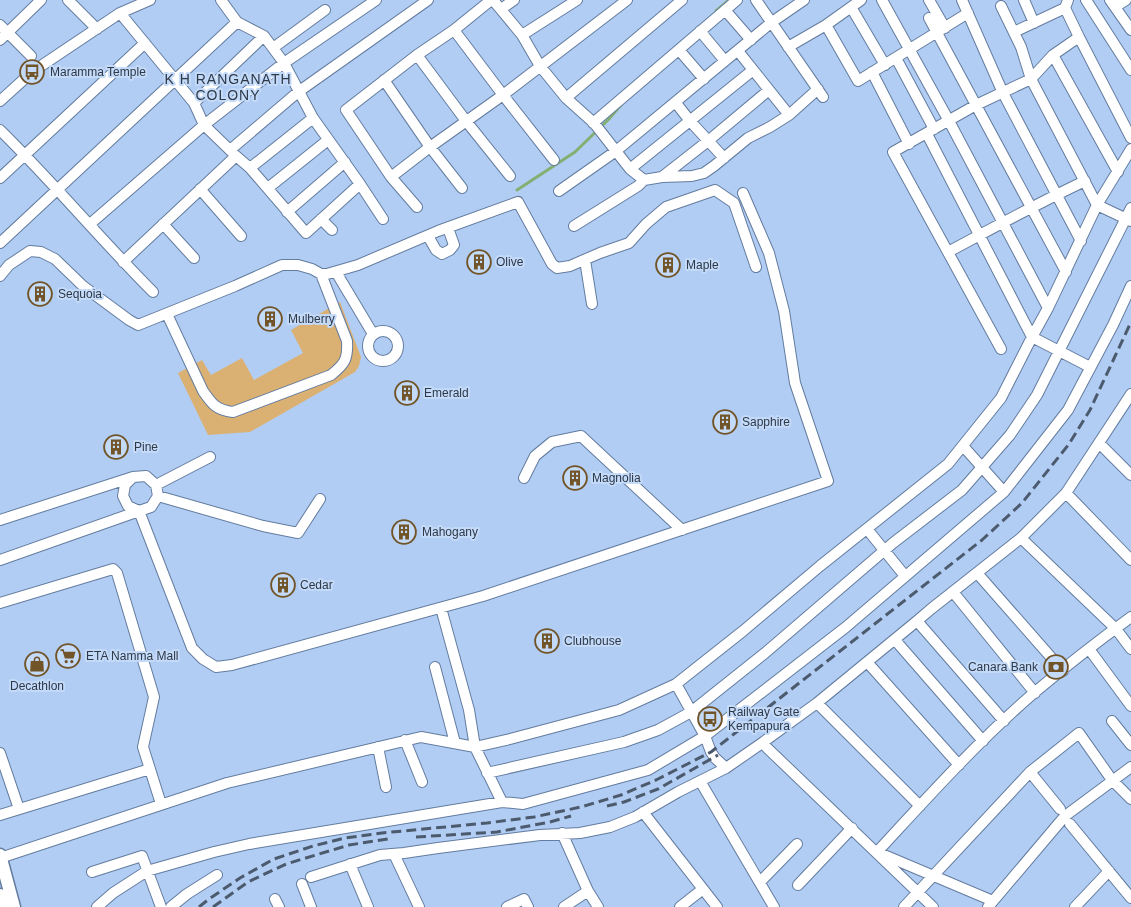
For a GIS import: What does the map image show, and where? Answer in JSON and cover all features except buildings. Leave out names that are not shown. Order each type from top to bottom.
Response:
[{"type":"main road","points":[[0,857],[14,907]]},
{"type":"main road","points":[[0,895],[3,907]]},
{"type":"street","points":[[31,56],[3,32],[41,0]]},
{"type":"street","points":[[68,0],[97,29]]},
{"type":"street","points":[[0,102],[32,72],[120,14],[150,0]]},
{"type":"street","points":[[221,0],[237,22],[264,36],[273,48],[284,63],[313,118],[383,219]]},
{"type":"street","points":[[90,224],[204,125],[284,63],[376,0]]},
{"type":"street","points":[[123,262],[200,189],[233,153],[298,92],[428,0]]},
{"type":"street","points":[[417,207],[391,177],[346,110],[492,0],[522,35],[540,66],[566,98],[597,127],[630,169],[644,180]]},
{"type":"street","points":[[501,9],[514,0]]},
{"type":"street","points":[[522,35],[577,0]]},
{"type":"street","points":[[391,177],[430,146],[503,95],[627,0]]},
{"type":"street","points":[[566,98],[682,0]]},
{"type":"street","points":[[597,127],[626,95],[737,0]]},
{"type":"street","points":[[574,226],[638,186],[644,180],[692,176],[704,173],[748,138],[770,128],[821,93],[756,0]]},
{"type":"street","points":[[560,191],[616,151],[772,22],[804,0]]},
{"type":"street","points":[[788,47],[826,25],[861,0]]},
{"type":"street","points":[[882,0],[949,121],[1048,308]]},
{"type":"street","points":[[929,0],[941,31],[976,106],[1066,272]]},
{"type":"street","points":[[962,0],[1003,93],[1081,241]]},
{"type":"street","points":[[1024,0],[1034,23]]},
{"type":"street","points":[[1086,0],[1131,70]]},
{"type":"street","points":[[1126,0],[1112,4],[1131,30]]},
{"type":"street","points":[[1014,32],[1034,23],[1066,4],[1078,37],[1131,138]]},
{"type":"street","points":[[1001,6],[1021,48],[1032,79],[1097,205],[1128,220]]},
{"type":"street","points":[[851,8],[885,65]]},
{"type":"street","points":[[273,48],[325,10]]},
{"type":"street","points":[[725,10],[751,40]]},
{"type":"street","points":[[826,25],[858,81],[968,13]]},
{"type":"street","points":[[120,14],[194,103],[204,125],[250,168],[306,232],[360,184]]},
{"type":"street","points":[[929,18],[941,31]]},
{"type":"street","points":[[0,243],[237,22]]},
{"type":"street","points":[[454,30],[554,160]]},
{"type":"street","points":[[700,31],[725,61]]},
{"type":"street","points":[[194,103],[264,36]]},
{"type":"street","points":[[1001,349],[893,152],[976,106],[1032,79],[1052,55],[1078,37]]},
{"type":"street","points":[[0,178],[145,44]]},
{"type":"street","points":[[679,50],[704,79]]},
{"type":"street","points":[[738,51],[788,115]]},
{"type":"street","points":[[417,55],[510,176]]},
{"type":"street","points":[[1052,55],[1118,172]]},
{"type":"street","points":[[896,58],[979,236],[1032,337],[1090,367]]},
{"type":"street","points":[[630,169],[753,70]]},
{"type":"street","points":[[872,72],[909,144]]},
{"type":"street","points":[[384,80],[462,188]]},
{"type":"street","points":[[662,177],[769,90]]},
{"type":"street","points":[[676,103],[724,158]]},
{"type":"street","points":[[250,168],[313,118]]},
{"type":"street","points":[[0,130],[153,292]]},
{"type":"street","points":[[268,188],[328,140]]},
{"type":"street","points":[[0,857],[227,783],[420,737],[475,747],[619,710],[676,684],[948,464],[1001,398],[1066,272],[1097,205],[1131,149]]},
{"type":"street","points":[[287,212],[344,162]]},
{"type":"street","points":[[948,252],[1056,194],[1085,181]]},
{"type":"street","points":[[200,189],[241,236]]},
{"type":"street","points":[[0,276],[9,265],[30,251],[41,252],[55,259],[84,286],[138,325],[236,286],[282,265],[298,265],[321,274],[336,272],[518,202],[552,264],[557,268],[570,266],[629,243],[646,224],[666,207],[715,190],[734,202],[756,267]]},
{"type":"street","points":[[133,477],[125,485],[123,496],[128,506],[139,511],[192,648],[216,667],[232,665],[483,596],[828,481],[795,383],[784,311],[769,253],[743,193]]},
{"type":"street","points":[[487,773],[624,742],[658,730],[691,712],[765,653],[884,551],[962,490],[1010,435],[1037,395],[1128,220],[1131,208]]},
{"type":"street","points":[[321,219],[332,230]]},
{"type":"street","points":[[163,224],[194,258]]},
{"type":"street","points":[[428,236],[436,250],[442,254],[450,250],[454,245],[448,228]]},
{"type":"street","points":[[585,260],[592,304]]},
{"type":"street","points":[[336,272],[373,334]]},
{"type":"street","points":[[167,314],[210,402],[221,410],[233,412],[331,375],[342,366],[347,353],[347,341],[321,274]]},
{"type":"street","points":[[97,907],[113,893],[147,871],[183,860],[249,844],[502,802],[523,804],[648,770],[705,736],[846,627],[1004,492],[1068,410],[1113,325],[1131,286]]},
{"type":"street","points":[[311,877],[380,855],[610,827],[635,817],[726,768],[817,703],[917,622],[931,608],[1021,538],[1066,493],[1131,394]]},
{"type":"street","points":[[524,478],[535,456],[552,442],[581,436],[682,530]]},
{"type":"street","points":[[1099,443],[1131,475]]},
{"type":"street","points":[[962,446],[1004,492]]},
{"type":"street","points":[[156,485],[210,457]]},
{"type":"street","points":[[0,520],[133,477],[146,476],[156,485],[158,496],[151,507],[0,560]]},
{"type":"street","points":[[1066,493],[1131,560]]},
{"type":"street","points":[[158,496],[263,526],[298,533],[320,499]]},
{"type":"street","points":[[867,529],[905,576]]},
{"type":"street","points":[[1021,538],[1116,629],[1131,649]]},
{"type":"street","points":[[0,603],[113,569],[117,573],[154,697],[142,747],[161,804]]},
{"type":"street","points":[[978,573],[1063,670]]},
{"type":"street","points":[[953,592],[1035,693]]},
{"type":"street","points":[[441,608],[468,710],[475,747],[502,802]]},
{"type":"street","points":[[877,852],[959,765],[1004,721],[1088,649],[1131,617]]},
{"type":"street","points":[[917,622],[1004,721]]},
{"type":"street","points":[[895,640],[984,741]]},
{"type":"street","points":[[1088,649],[1131,706]]},
{"type":"street","points":[[868,662],[959,765]]},
{"type":"street","points":[[435,667],[455,744]]},
{"type":"street","points":[[676,684],[705,736],[711,752],[726,768]]},
{"type":"street","points":[[817,703],[920,806]]},
{"type":"street","points":[[1112,721],[1131,745]]},
{"type":"street","points":[[904,907],[1030,772],[1079,733],[1112,780],[1131,799]]},
{"type":"street","points":[[405,740],[422,782]]},
{"type":"street","points":[[762,743],[933,907]]},
{"type":"street","points":[[378,747],[386,787]]},
{"type":"street","points":[[0,753],[3,775],[20,809]]},
{"type":"street","points":[[877,852],[933,876],[990,904],[1065,816],[1131,767]]},
{"type":"street","points":[[0,815],[150,769]]},
{"type":"street","points":[[1030,772],[1060,809]]},
{"type":"street","points":[[700,781],[774,907]]},
{"type":"street","points":[[644,812],[717,907]]},
{"type":"street","points":[[1070,824],[1131,898]]},
{"type":"street","points":[[798,885],[852,828]]},
{"type":"street","points":[[562,833],[588,891],[598,907]]},
{"type":"street","points":[[760,882],[798,844]]},
{"type":"street","points":[[394,854],[419,907]]},
{"type":"street","points":[[92,872],[142,856],[161,907]]},
{"type":"street","points":[[350,864],[368,907]]},
{"type":"street","points":[[1075,907],[1109,871]]},
{"type":"street","points":[[171,907],[187,894],[217,875]]},
{"type":"street","points":[[302,884],[312,907]]},
{"type":"street","points":[[680,907],[703,889]]},
{"type":"street","points":[[564,907],[588,891]]},
{"type":"street","points":[[507,907],[524,899],[528,907]]},
{"type":"shaded area","points":[[340,302],[361,357],[355,372],[250,432],[208,435],[178,373],[202,360],[211,375],[242,358],[254,380],[303,353],[291,330]]},
{"type":"waterway","points":[[716,11],[729,0]]},
{"type":"waterway","points":[[517,190],[575,152],[621,105]]},
{"type":"railway","points":[[199,907],[240,878],[274,859],[313,846],[345,838],[534,817],[581,807],[621,795],[656,780],[711,752],[982,540],[1022,503],[1069,444],[1090,410],[1131,322]]},
{"type":"railway","points":[[607,806],[624,802],[658,789],[718,755]]},
{"type":"railway","points":[[416,837],[497,832],[571,816]]},
{"type":"railway","points":[[213,907],[248,882],[286,864],[349,845],[388,839]]},
{"type":"place","name":"Maramma Temple","points":[[32,72]]},
{"type":"place","name":"Olive","points":[[479,262]]},
{"type":"place","name":"Maple","points":[[668,265]]},
{"type":"place","name":"Sequoia","points":[[40,294]]},
{"type":"place","name":"Mulberry","points":[[270,319]]},
{"type":"place","name":"Emerald","points":[[407,393]]},
{"type":"place","name":"Sapphire","points":[[725,422]]},
{"type":"place","name":"Pine","points":[[116,447]]},
{"type":"place","name":"Magnolia","points":[[575,478]]},
{"type":"place","name":"Mahogany","points":[[404,532]]},
{"type":"place","name":"Cedar","points":[[283,585]]},
{"type":"place","name":"Clubhouse","points":[[547,641]]},
{"type":"place","name":"ETA Namma Mall","points":[[68,656]]},
{"type":"place","name":"Decathlon","points":[[37,664]]},
{"type":"place","name":"Canara Bank","points":[[1056,667]]},
{"type":"place","name":"Railway Gate Kempapura","points":[[710,719]]},
{"type":"district","name":"K H RANGANATH COLONY","points":[[228,88]]}]
